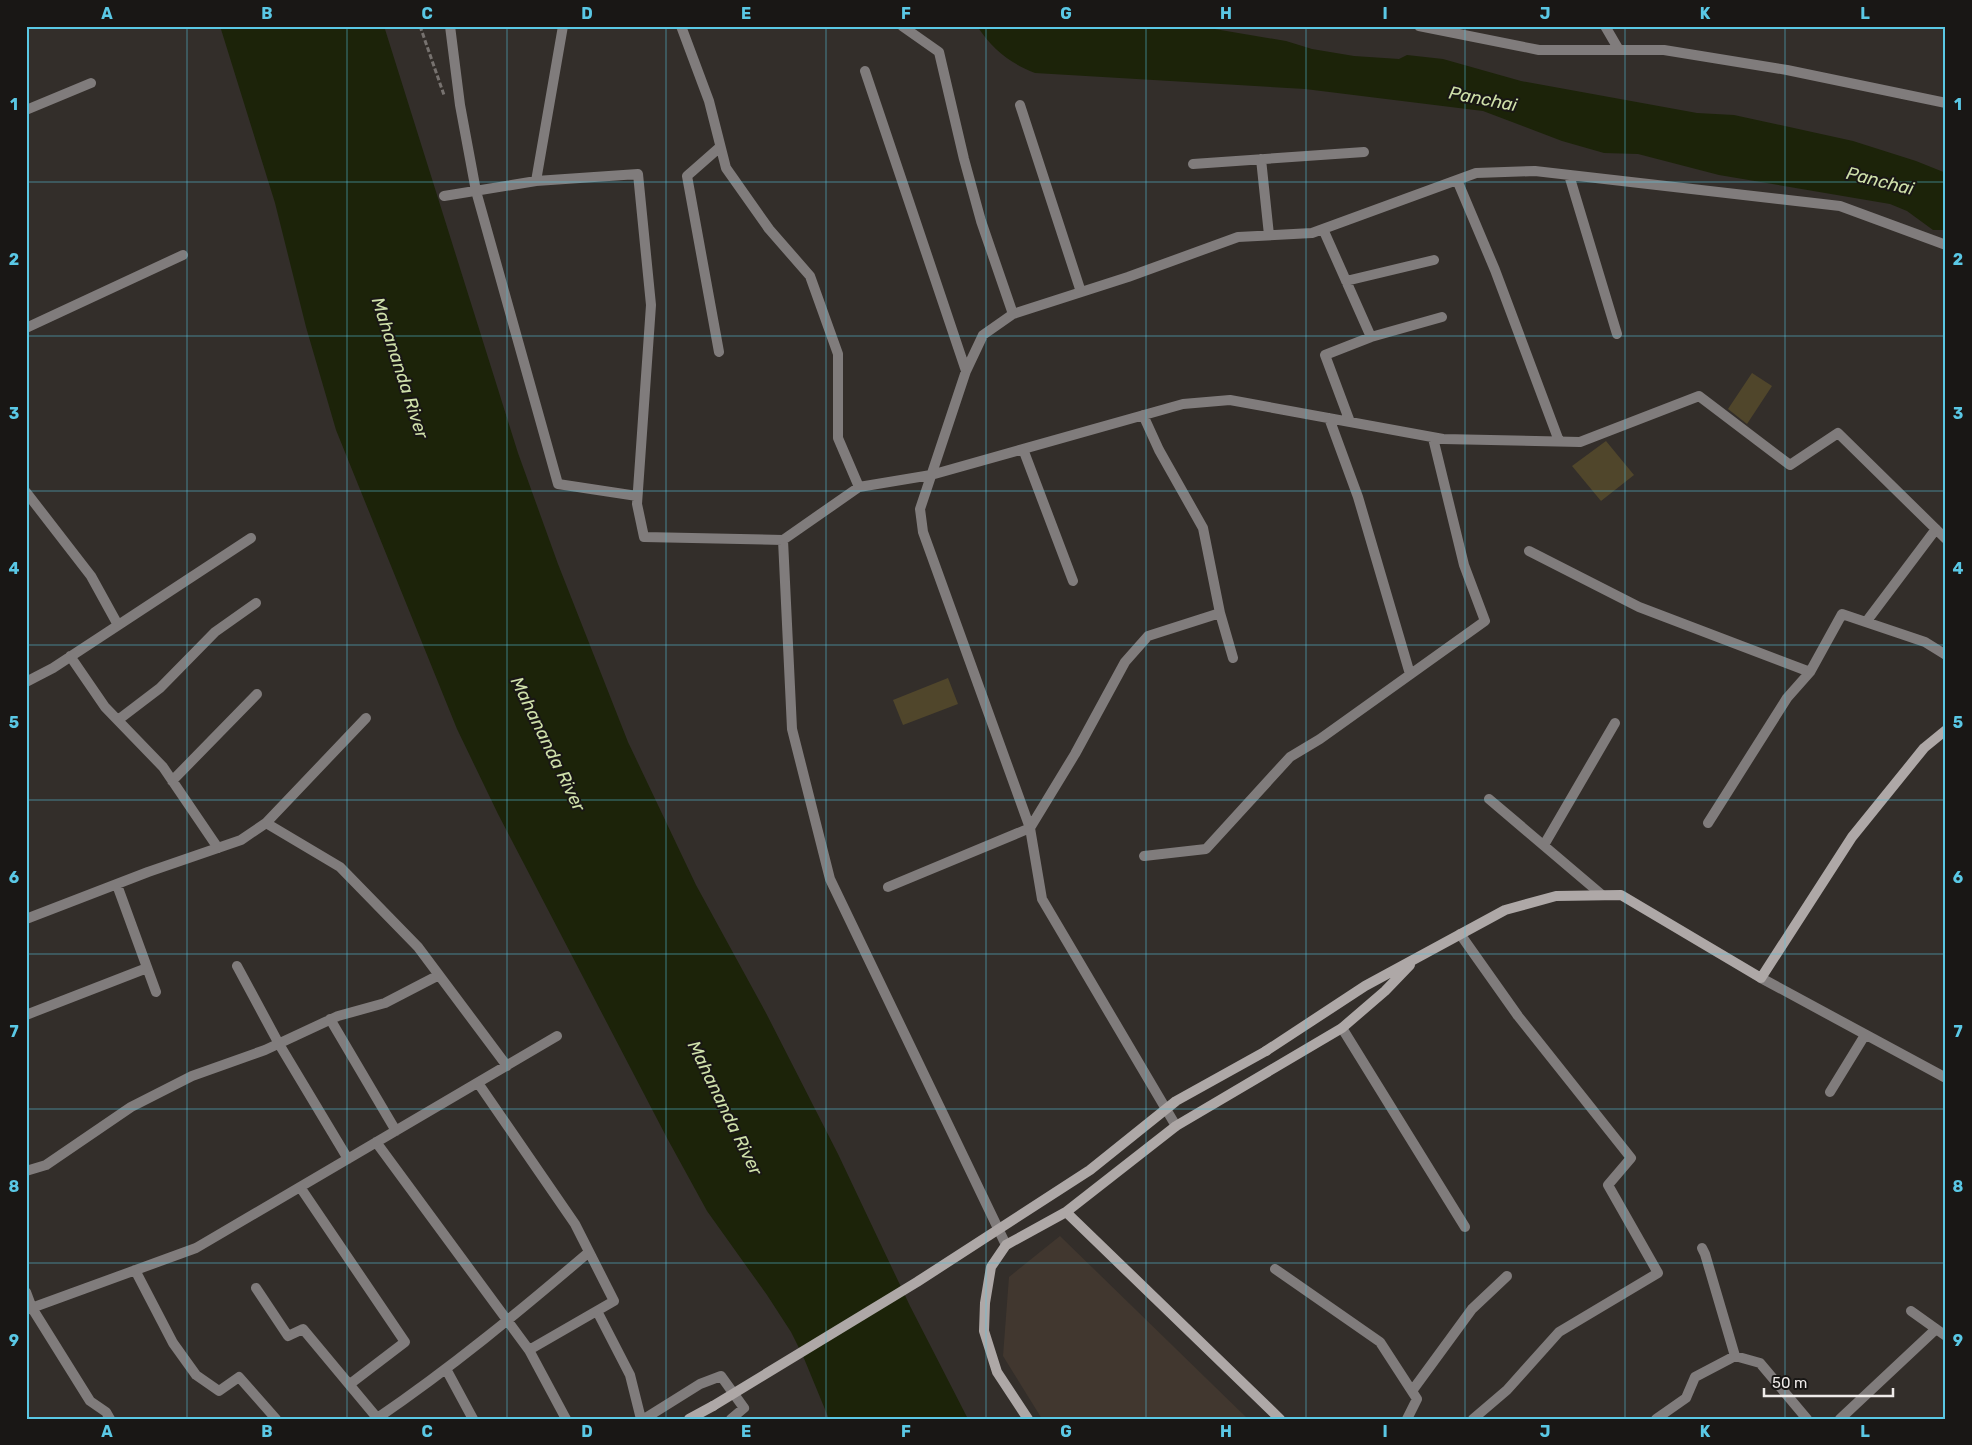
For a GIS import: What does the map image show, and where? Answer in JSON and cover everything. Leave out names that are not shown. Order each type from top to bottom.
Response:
[{"type":"street","points":[[450,26],[460,105],[476,191],[558,484],[637,496]]},
{"type":"street","points":[[536,181],[563,26]]},
{"type":"street","points":[[681,26],[709,101],[726,168],[769,229],[810,276],[838,354],[838,438],[859,487]]},
{"type":"street","points":[[902,26],[939,52],[964,159],[1012,314]]},
{"type":"street","points":[[1419,26],[1539,50],[1664,50],[1758,66],[1946,104]]},
{"type":"street","points":[[1606,26],[1619,50]]},
{"type":"street","points":[[865,71],[966,371]]},
{"type":"street","points":[[26,110],[91,83]]},
{"type":"street","points":[[1020,105],[1081,292]]},
{"type":"street","points":[[719,352],[687,176],[720,147]]},
{"type":"street","points":[[1193,164],[1364,152]]},
{"type":"street","points":[[1261,159],[1269,235]]},
{"type":"street","points":[[1176,1126],[1042,899],[1030,828],[923,532],[920,509],[966,371],[983,335],[1012,314],[1128,278],[1238,237],[1312,234],[1476,173],[1536,171],[1840,206],[1946,245]]},
{"type":"street","points":[[444,196],[536,181],[638,174],[650,305],[637,496],[644,537],[783,540],[859,487],[931,475],[1183,404],[1230,400],[1433,438],[1580,442],[1699,396],[1790,465],[1838,433],[1946,539]]},
{"type":"street","points":[[1569,175],[1617,334]]},
{"type":"street","points":[[1457,180],[1494,270],[1559,442]]},
{"type":"street","points":[[1323,229],[1371,337]]},
{"type":"street","points":[[26,328],[183,255]]},
{"type":"street","points":[[1346,281],[1434,260]]},
{"type":"street","points":[[1350,422],[1325,355],[1371,337],[1442,317]]},
{"type":"street","points":[[1143,415],[1159,450],[1203,528],[1220,613],[1233,658]]},
{"type":"street","points":[[1329,418],[1358,497],[1410,674]]},
{"type":"street","points":[[1144,856],[1206,849],[1290,757],[1320,738],[1485,620],[1464,565],[1433,438]]},
{"type":"street","points":[[1023,449],[1073,581]]},
{"type":"street","points":[[26,492],[91,576],[118,626]]},
{"type":"street","points":[[1866,622],[1936,529]]},
{"type":"street","points":[[26,682],[118,626],[251,538]]},
{"type":"street","points":[[783,540],[792,729],[830,879],[1006,1245]]},
{"type":"street","points":[[1529,551],[1639,607],[1810,672]]},
{"type":"street","points":[[118,720],[160,688],[215,632],[256,603]]},
{"type":"street","points":[[888,887],[1030,828],[1075,754],[1125,662],[1148,636],[1220,613]]},
{"type":"street","points":[[1708,823],[1787,698],[1810,672],[1842,614],[1925,642],[1946,656]]},
{"type":"street","points":[[70,656],[105,707],[162,767],[218,848]]},
{"type":"street","points":[[172,780],[258,694]]},
{"type":"street","points":[[26,920],[242,840],[266,823],[366,718]]},
{"type":"street","points":[[1544,845],[1615,723]]},
{"type":"street","points":[[1761,978],[1852,837],[1924,748],[1946,730]]},
{"type":"street","points":[[1489,799],[1602,895]]},
{"type":"street","points":[[266,823],[340,868],[418,947],[507,1066]]},
{"type":"street","points":[[117,885],[156,992]]},
{"type":"street","points":[[688,1419],[917,1282],[1081,1175],[1176,1101],[1266,1051],[1365,986],[1505,910],[1514,907],[1556,896],[1621,895],[1761,978],[1946,1078]]},
{"type":"street","points":[[1460,934],[1518,1016],[1631,1158],[1608,1185],[1658,1273],[1559,1332],[1507,1390],[1472,1419]]},
{"type":"street","points":[[1028,1419],[997,1372],[984,1331],[985,1303],[991,1267],[1006,1245],[1066,1212],[1176,1126],[1342,1028],[1385,991],[1416,958]]},
{"type":"street","points":[[237,966],[279,1044],[348,1159]]},
{"type":"street","points":[[26,1015],[148,968]]},
{"type":"street","points":[[26,1171],[46,1165],[131,1107],[192,1076],[279,1044],[330,1019],[385,1003],[439,975]]},
{"type":"street","points":[[330,1019],[396,1131]]},
{"type":"street","points":[[1342,1028],[1464,1227]]},
{"type":"street","points":[[1830,1092],[1865,1035]]},
{"type":"street","points":[[29,1309],[196,1248],[558,1036]]},
{"type":"street","points":[[478,1082],[575,1224],[614,1301],[529,1350]]},
{"type":"street","points":[[376,1142],[529,1350],[566,1419]]},
{"type":"street","points":[[300,1187],[404,1342],[350,1384]]},
{"type":"street","points":[[1066,1212],[1280,1419]]},
{"type":"street","points":[[1702,1248],[1735,1356]]},
{"type":"street","points":[[256,1288],[288,1336],[303,1329],[377,1418],[446,1370],[508,1321],[589,1252]]},
{"type":"street","points":[[1275,1269],[1380,1342],[1417,1399],[1407,1419]]},
{"type":"street","points":[[136,1270],[173,1343],[196,1375],[219,1391],[239,1376],[276,1419]]},
{"type":"street","points":[[1412,1391],[1472,1309],[1507,1276]]},
{"type":"street","points":[[26,1292],[29,1309],[90,1402],[106,1412],[110,1419]]},
{"type":"street","points":[[597,1310],[630,1375],[642,1419],[700,1384],[720,1376],[744,1408],[731,1419]]},
{"type":"street","points":[[1911,1310],[1946,1336]]},
{"type":"street","points":[[1840,1419],[1936,1329]]},
{"type":"street","points":[[1656,1419],[1686,1398],[1695,1377],[1735,1356],[1760,1363],[1806,1419]]},
{"type":"street","points":[[446,1370],[474,1419]]},
{"type":"shaded area","points":[[1060,1236],[1248,1419],[1042,1419],[1003,1356],[1009,1277]]},
{"type":"water","name":"Mahananda River","points":[[220,26],[384,26],[518,453],[558,564],[628,742],[696,885],[766,1013],[838,1154],[910,1306],[968,1419],[829,1419],[791,1332],[707,1211],[667,1138],[498,814],[457,729],[336,430],[306,327],[275,203]]},
{"type":"water","name":"Panchai","points":[[977,26],[1197,26],[1286,41],[1312,49],[1354,56],[1399,59],[1407,55],[1443,59],[1521,81],[1697,113],[1734,115],[1853,141],[1916,161],[1946,173],[1946,230],[1933,230],[1907,211],[1890,204],[1719,175],[1638,154],[1604,153],[1562,141],[1483,111],[1305,89],[1035,73],[1003,55],[989,42]]},
{"type":"building","points":[[1752,373],[1772,386],[1747,424],[1728,409]]},
{"type":"building","points":[[1606,441],[1634,475],[1601,501],[1572,466]]},
{"type":"building","points":[[948,678],[958,704],[903,725],[893,700]]}]
